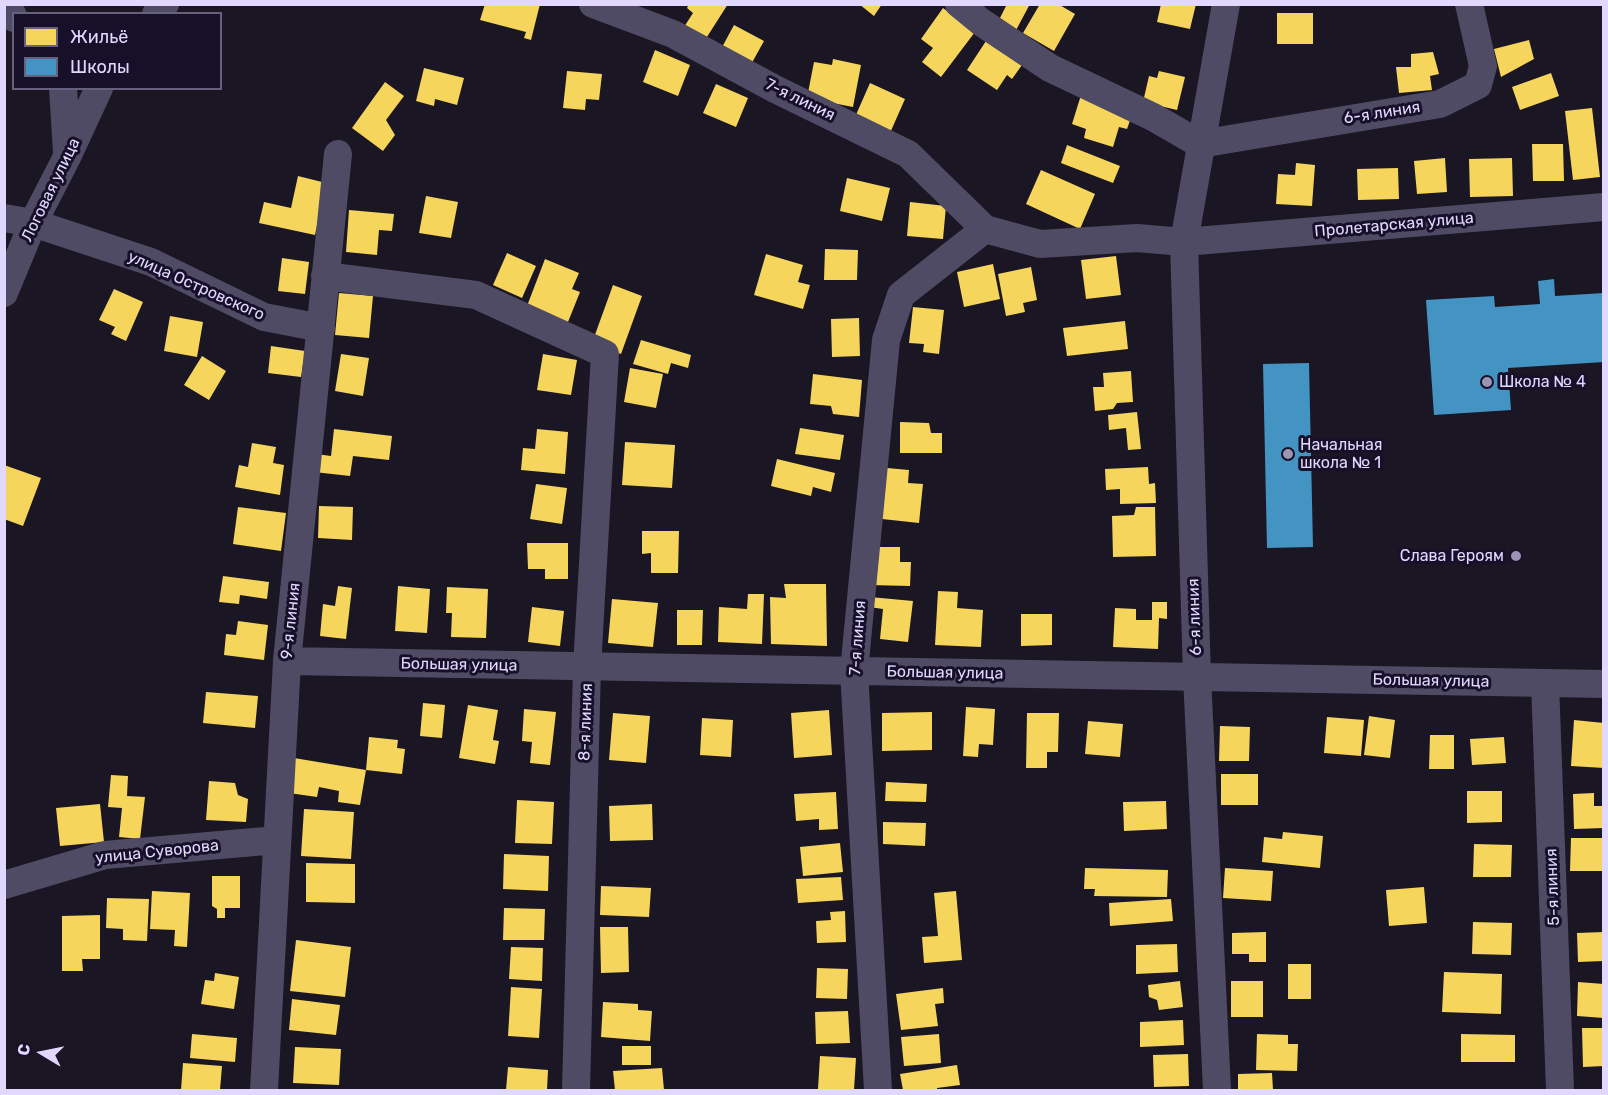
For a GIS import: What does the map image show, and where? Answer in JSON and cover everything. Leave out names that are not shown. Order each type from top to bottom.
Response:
[{"type":"street","name":"7-я линия","points":[[593,4],[673,34],[775,89],[908,154],[985,229],[1040,244],[1137,238],[1184,242]]},
{"type":"street","points":[[959,4],[981,22],[1050,68],[1153,117],[1200,144]]},
{"type":"street","name":"6-я линия","points":[[1217,1090],[1197,677],[1184,242],[1226,4]]},
{"type":"street","name":"6-я линия","points":[[1200,144],[1440,104],[1478,85],[1483,66],[1469,4]]},
{"type":"street","points":[[63,90],[67,157]]},
{"type":"street","name":"Логовая улица","points":[[4,293],[33,223],[98,90]]},
{"type":"street","name":"9-я линия","points":[[264,1090],[287,662],[338,154]]},
{"type":"street","name":"Пролетарская улица","points":[[1184,242],[1604,207]]},
{"type":"street","name":"улица Островского","points":[[4,218],[33,223],[151,262],[264,317],[321,328]]},
{"type":"street","name":"7-я линия","points":[[878,1090],[854,671],[886,340],[901,295],[985,229]]},
{"type":"street","name":"8-я линия","points":[[325,276],[476,295],[605,354],[587,667],[576,1090]]},
{"type":"street","name":"Большая улица","points":[[287,662],[1604,684]]},
{"type":"street","name":"5-я линия","points":[[1545,682],[1560,1090]]},
{"type":"street","name":"улица Суворова","points":[[4,885],[105,855],[277,840]]},
{"type":"building: Жильё","points":[[485,4],[540,4],[531,40],[524,38],[526,32],[480,20]]},
{"type":"building: Жильё","points":[[689,4],[728,4],[705,40],[684,27],[693,13],[687,8]]},
{"type":"building: Жильё","points":[[859,4],[882,4],[874,16]]},
{"type":"building: Жильё","points":[[1007,4],[1030,4],[1015,32],[998,22]]},
{"type":"building: Жильё","points":[[1040,4],[1058,4],[1075,14],[1054,51],[1023,33]]},
{"type":"building: Жильё","points":[[1161,4],[1196,4],[1190,29],[1157,22]]},
{"type":"building: Жильё","points":[[943,8],[975,32],[941,77],[922,62],[933,48],[921,39]]},
{"type":"building: Жильё","points":[[1277,13],[1313,13],[1313,44],[1277,44]]},
{"type":"building: Жильё","points":[[734,25],[764,41],[749,68],[720,51]]},
{"type":"building: Жильё","points":[[1529,40],[1534,59],[1501,77],[1494,49]]},
{"type":"building: Жильё","points":[[986,41],[1022,65],[1012,79],[1007,75],[997,90],[967,70]]},
{"type":"building: Жильё","points":[[655,50],[690,65],[678,96],[643,82]]},
{"type":"building: Жильё","points":[[1433,52],[1439,74],[1430,76],[1432,90],[1399,93],[1396,67],[1411,67],[1411,54]]},
{"type":"building: Жильё","points":[[833,59],[861,65],[853,107],[807,98],[814,62],[832,65]]},
{"type":"building: Жильё","points":[[424,68],[464,78],[457,105],[435,99],[434,106],[416,101]]},
{"type":"building: Жильё","points":[[567,71],[602,74],[599,100],[586,99],[585,110],[563,108]]},
{"type":"building: Жильё","points":[[1159,71],[1185,77],[1177,110],[1143,102],[1149,76],[1157,78]]},
{"type":"building: Жильё","points":[[1551,73],[1559,96],[1520,110],[1512,87]]},
{"type":"building: Жильё","points":[[385,82],[404,96],[386,120],[395,135],[383,151],[352,128]]},
{"type":"building: Жильё","points":[[870,83],[905,99],[890,133],[855,117]]},
{"type":"building: Жильё","points":[[716,84],[748,98],[736,127],[703,113]]},
{"type":"building: Жильё","points":[[1081,95],[1133,112],[1127,129],[1119,127],[1113,147],[1084,138],[1086,129],[1072,124]]},
{"type":"building: Жильё","points":[[1592,108],[1600,177],[1573,180],[1565,111]]},
{"type":"building: Жильё","points":[[1532,144],[1563,144],[1564,181],[1533,181]]},
{"type":"building: Жильё","points":[[1067,145],[1120,166],[1113,183],[1061,163]]},
{"type":"building: Жильё","points":[[1445,158],[1447,192],[1417,194],[1414,161]]},
{"type":"building: Жильё","points":[[1512,158],[1513,196],[1470,197],[1469,159]]},
{"type":"building: Жильё","points":[[1296,163],[1315,165],[1312,206],[1276,204],[1278,174],[1295,175]]},
{"type":"building: Жильё","points":[[1398,168],[1399,199],[1358,200],[1357,169]]},
{"type":"building: Жильё","points":[[1041,170],[1095,194],[1080,229],[1026,204]]},
{"type":"building: Жильё","points":[[298,176],[326,183],[315,235],[259,223],[264,202],[291,208]]},
{"type":"building: Жильё","points":[[847,178],[890,188],[882,221],[840,211]]},
{"type":"building: Жильё","points":[[426,196],[458,202],[451,238],[419,233]]},
{"type":"building: Жильё","points":[[910,202],[946,206],[943,239],[907,236]]},
{"type":"building: Жильё","points":[[349,210],[394,214],[392,231],[379,230],[377,255],[346,252]]},
{"type":"building: Жильё","points":[[825,249],[858,250],[857,280],[824,280]]},
{"type":"building: Жильё","points":[[507,253],[536,266],[522,298],[493,285]]},
{"type":"building: Жильё","points":[[766,254],[803,265],[798,282],[810,285],[803,309],[754,295]]},
{"type":"building: Жильё","points":[[1116,256],[1121,295],[1086,299],[1081,260]]},
{"type":"building: Жильё","points":[[282,258],[309,262],[305,294],[278,291]]},
{"type":"building: Жильё","points":[[545,259],[579,273],[572,289],[580,292],[568,322],[527,306]]},
{"type":"building: Жильё","points":[[993,264],[1000,299],[964,307],[957,272]]},
{"type":"building: Жильё","points":[[1031,267],[1037,300],[1023,303],[1025,312],[1006,316],[998,274]]},
{"type":"building: Жильё","points":[[613,285],[642,296],[621,354],[592,343]]},
{"type":"building: Жильё","points":[[114,289],[143,302],[126,341],[111,334],[115,327],[99,320]]},
{"type":"building: Жильё","points":[[339,293],[373,296],[369,338],[335,335]]},
{"type":"building: Жильё","points":[[913,307],[944,310],[939,354],[923,352],[924,344],[909,343]]},
{"type":"building: Жильё","points":[[170,316],[203,322],[197,357],[164,351]]},
{"type":"building: Жильё","points":[[859,318],[860,356],[832,357],[831,319]]},
{"type":"building: Жильё","points":[[1125,321],[1128,349],[1067,356],[1063,328]]},
{"type":"building: Жильё","points":[[641,340],[691,355],[688,368],[671,363],[668,374],[633,364]]},
{"type":"building: Жильё","points":[[271,346],[305,351],[301,377],[268,373]]},
{"type":"building: Жильё","points":[[341,354],[369,358],[363,396],[335,391]]},
{"type":"building: Жильё","points":[[543,354],[577,360],[571,395],[537,390]]},
{"type":"building: Жильё","points":[[202,356],[226,371],[209,400],[184,385]]},
{"type":"building: Жильё","points":[[630,368],[663,374],[656,408],[624,402]]},
{"type":"building: Жильё","points":[[1131,371],[1133,402],[1117,403],[1113,409],[1095,411],[1093,387],[1104,387],[1103,373]]},
{"type":"building: Жильё","points":[[813,374],[862,380],[859,417],[833,414],[831,406],[810,404]]},
{"type":"building: Жильё","points":[[1137,412],[1141,449],[1128,450],[1126,428],[1109,430],[1108,415]]},
{"type":"building: Жильё","points":[[900,422],[929,423],[931,433],[942,433],[942,453],[900,453]]},
{"type":"building: Жильё","points":[[800,428],[844,435],[840,460],[795,454]]},
{"type":"building: Жильё","points":[[334,429],[392,436],[389,460],[353,456],[350,476],[314,472],[316,454],[331,456]]},
{"type":"building: Жильё","points":[[537,429],[568,432],[565,474],[521,470],[523,448],[535,449]]},
{"type":"building: Жильё","points":[[625,442],[675,445],[672,488],[622,485]]},
{"type":"building: Жильё","points":[[252,443],[276,447],[273,463],[284,465],[280,495],[235,487],[239,465],[248,467]]},
{"type":"building: Жильё","points":[[777,459],[835,473],[831,492],[813,487],[811,496],[771,486]]},
{"type":"building: Жильё","points":[[4,465],[41,478],[23,526],[4,519]]},
{"type":"building: Жильё","points":[[1148,467],[1149,484],[1155,483],[1156,503],[1120,504],[1120,489],[1106,490],[1105,469]]},
{"type":"building: Жильё","points":[[887,468],[909,470],[908,483],[923,484],[919,523],[882,519]]},
{"type":"building: Жильё","points":[[536,484],[567,488],[562,524],[530,519]]},
{"type":"building: Жильё","points":[[319,506],[353,507],[352,540],[318,538]]},
{"type":"building: Жильё","points":[[238,507],[286,513],[281,551],[233,544]]},
{"type":"building: Жильё","points":[[1136,507],[1155,507],[1156,556],[1113,557],[1112,516],[1134,515]]},
{"type":"building: Жильё","points":[[642,531],[679,531],[678,573],[651,573],[651,553],[642,554]]},
{"type":"building: Жильё","points":[[527,543],[568,543],[568,579],[545,579],[545,569],[528,569]]},
{"type":"building: Жильё","points":[[871,547],[900,547],[900,562],[911,562],[910,586],[870,585]]},
{"type":"building: Жильё","points":[[223,576],[269,582],[267,599],[240,595],[239,604],[219,602]]},
{"type":"building: Жильё","points":[[784,584],[826,584],[827,646],[771,644],[770,597],[786,598]]},
{"type":"building: Жильё","points":[[338,586],[352,588],[346,639],[320,636],[323,604],[335,606]]},
{"type":"building: Жильё","points":[[398,586],[430,589],[427,633],[395,631]]},
{"type":"building: Жильё","points":[[447,587],[488,589],[486,638],[451,637],[452,613],[446,613]]},
{"type":"building: Жильё","points":[[938,591],[958,592],[957,608],[983,610],[981,647],[935,645]]},
{"type":"building: Жильё","points":[[748,594],[764,594],[762,644],[718,642],[719,607],[747,609]]},
{"type":"building: Жильё","points":[[870,597],[913,601],[908,642],[880,639],[883,609],[869,607]]},
{"type":"building: Жильё","points":[[612,599],[658,603],[653,647],[608,643]]},
{"type":"building: Жильё","points":[[1152,602],[1167,602],[1167,619],[1159,618],[1158,649],[1113,647],[1115,608],[1136,609],[1136,620],[1152,620]]},
{"type":"building: Жильё","points":[[532,607],[564,611],[560,646],[528,642]]},
{"type":"building: Жильё","points":[[677,610],[703,610],[702,645],[677,645]]},
{"type":"building: Жильё","points":[[1021,614],[1052,614],[1052,645],[1021,646]]},
{"type":"building: Жильё","points":[[238,621],[268,625],[264,660],[224,655],[226,634],[236,635]]},
{"type":"building: Жильё","points":[[206,692],[258,696],[255,728],[203,723]]},
{"type":"building: Жильё","points":[[423,703],[445,705],[442,738],[420,736]]},
{"type":"building: Жильё","points":[[468,705],[498,710],[493,740],[499,741],[495,764],[459,758]]},
{"type":"building: Жильё","points":[[966,707],[995,709],[993,745],[979,744],[978,757],[963,756]]},
{"type":"building: Жильё","points":[[524,709],[556,712],[550,765],[530,763],[532,742],[522,741]]},
{"type":"building: Жильё","points":[[829,710],[832,755],[794,758],[791,713]]},
{"type":"building: Жильё","points":[[932,712],[932,750],[882,751],[882,713]]},
{"type":"building: Жильё","points":[[613,713],[650,716],[646,763],[609,760]]},
{"type":"building: Жильё","points":[[1027,713],[1059,713],[1058,752],[1047,752],[1047,768],[1026,768]]},
{"type":"building: Жильё","points":[[1369,716],[1395,720],[1390,758],[1364,755]]},
{"type":"building: Жильё","points":[[1327,717],[1364,720],[1361,756],[1324,753]]},
{"type":"building: Жильё","points":[[702,718],[733,720],[731,757],[700,755]]},
{"type":"building: Жильё","points":[[1574,720],[1604,723],[1604,768],[1571,766]]},
{"type":"building: Жильё","points":[[1088,721],[1123,724],[1120,757],[1085,754]]},
{"type":"building: Жильё","points":[[1220,726],[1250,727],[1249,761],[1219,761]]},
{"type":"building: Жильё","points":[[1430,735],[1454,735],[1454,769],[1429,769]]},
{"type":"building: Жильё","points":[[369,737],[398,740],[397,748],[405,749],[402,774],[366,770]]},
{"type":"building: Жильё","points":[[1504,737],[1506,763],[1472,765],[1470,739]]},
{"type":"building: Жильё","points":[[294,758],[366,770],[360,805],[338,802],[339,791],[319,787],[317,797],[289,793]]},
{"type":"building: Жильё","points":[[1221,774],[1258,774],[1258,805],[1221,805]]},
{"type":"building: Жильё","points":[[111,775],[128,776],[127,796],[145,797],[140,839],[119,837],[122,808],[108,807]]},
{"type":"building: Жильё","points":[[209,781],[235,783],[238,795],[248,799],[246,822],[206,820]]},
{"type":"building: Жильё","points":[[886,782],[927,784],[926,802],[885,801]]},
{"type":"building: Жильё","points":[[1467,791],[1502,791],[1502,822],[1467,823]]},
{"type":"building: Жильё","points":[[836,792],[838,829],[819,830],[819,819],[796,821],[794,794]]},
{"type":"building: Жильё","points":[[1594,793],[1594,806],[1604,806],[1604,828],[1574,829],[1573,794]]},
{"type":"building: Жильё","points":[[517,800],[554,802],[552,844],[515,843]]},
{"type":"building: Жильё","points":[[1166,801],[1167,829],[1124,831],[1123,802]]},
{"type":"building: Жильё","points":[[100,804],[104,842],[60,846],[56,808]]},
{"type":"building: Жильё","points":[[652,804],[653,840],[610,841],[609,806]]},
{"type":"building: Жильё","points":[[304,809],[354,812],[351,859],[301,856]]},
{"type":"building: Жильё","points":[[883,822],[926,823],[925,846],[883,844]]},
{"type":"building: Жильё","points":[[1283,832],[1323,836],[1320,868],[1262,862],[1264,837],[1282,839]]},
{"type":"building: Жильё","points":[[1571,838],[1604,838],[1604,871],[1570,871]]},
{"type":"building: Жильё","points":[[840,843],[843,872],[803,876],[800,847]]},
{"type":"building: Жильё","points":[[1474,844],[1512,845],[1511,877],[1473,877]]},
{"type":"building: Жильё","points":[[504,854],[549,856],[548,891],[503,889]]},
{"type":"building: Жильё","points":[[306,863],[355,864],[355,903],[306,902]]},
{"type":"building: Жильё","points":[[1085,868],[1168,870],[1167,897],[1094,896],[1095,889],[1084,889]]},
{"type":"building: Жильё","points":[[1225,868],[1273,871],[1271,901],[1223,898]]},
{"type":"building: Жильё","points":[[212,876],[240,876],[240,908],[225,908],[225,918],[217,918],[217,909],[212,906]]},
{"type":"building: Жильё","points":[[841,877],[843,900],[798,903],[796,879]]},
{"type":"building: Жильё","points":[[601,886],[651,888],[649,917],[600,915]]},
{"type":"building: Жильё","points":[[1424,887],[1427,923],[1389,926],[1386,890]]},
{"type":"building: Жильё","points":[[152,891],[190,893],[187,947],[174,946],[175,930],[150,929]]},
{"type":"building: Жильё","points":[[956,891],[962,960],[924,963],[922,937],[938,936],[934,893]]},
{"type":"building: Жильё","points":[[107,898],[149,899],[147,941],[123,940],[123,929],[106,928]]},
{"type":"building: Жильё","points":[[1171,899],[1173,921],[1110,926],[1109,903]]},
{"type":"building: Жильё","points":[[504,908],[545,909],[544,940],[503,940]]},
{"type":"building: Жильё","points":[[845,911],[846,942],[817,943],[816,921],[831,920],[830,912]]},
{"type":"building: Жильё","points":[[100,915],[100,959],[82,959],[83,971],[62,971],[62,916]]},
{"type":"building: Жильё","points":[[1473,922],[1512,923],[1511,955],[1472,954]]},
{"type":"building: Жильё","points":[[600,927],[628,927],[629,972],[601,973]]},
{"type":"building: Жильё","points":[[1266,932],[1266,962],[1249,962],[1249,954],[1232,954],[1232,933]]},
{"type":"building: Жильё","points":[[1604,932],[1604,961],[1578,962],[1577,933]]},
{"type":"building: Жильё","points":[[296,940],[351,947],[345,997],[290,991]]},
{"type":"building: Жильё","points":[[1177,944],[1178,972],[1136,974],[1136,945]]},
{"type":"building: Жильё","points":[[511,947],[543,948],[542,981],[509,979]]},
{"type":"building: Жильё","points":[[1288,964],[1311,964],[1311,999],[1288,999]]},
{"type":"building: Жильё","points":[[817,968],[848,969],[847,999],[816,998]]},
{"type":"building: Жильё","points":[[1444,972],[1502,974],[1501,1014],[1442,1012]]},
{"type":"building: Жильё","points":[[215,973],[239,977],[234,1009],[201,1004],[205,980],[214,981]]},
{"type":"building: Жильё","points":[[1180,981],[1183,1007],[1159,1010],[1157,1000],[1149,997],[1148,985]]},
{"type":"building: Жильё","points":[[1231,981],[1263,981],[1263,1017],[1231,1017]]},
{"type":"building: Жильё","points":[[1578,982],[1604,984],[1604,1018],[1577,1016]]},
{"type":"building: Жильё","points":[[511,987],[542,989],[539,1038],[508,1036]]},
{"type":"building: Жильё","points":[[943,988],[944,1003],[935,1004],[938,1026],[901,1030],[896,994]]},
{"type":"building: Жильё","points":[[292,999],[340,1005],[336,1035],[289,1030]]},
{"type":"building: Жильё","points":[[603,1002],[638,1004],[638,1010],[652,1011],[650,1041],[601,1037]]},
{"type":"building: Жильё","points":[[848,1011],[850,1043],[816,1044],[815,1012]]},
{"type":"building: Жильё","points":[[1183,1020],[1184,1045],[1140,1047],[1140,1022]]},
{"type":"building: Жильё","points":[[1582,1028],[1604,1028],[1604,1066],[1583,1067]]},
{"type":"building: Жильё","points":[[192,1034],[237,1038],[235,1062],[190,1058]]},
{"type":"building: Жильё","points":[[939,1034],[941,1063],[904,1066],[901,1037]]},
{"type":"building: Жильё","points":[[1257,1034],[1288,1035],[1288,1044],[1298,1044],[1297,1071],[1256,1070]]},
{"type":"building: Жильё","points":[[1461,1034],[1515,1035],[1515,1062],[1461,1062]]},
{"type":"building: Жильё","points":[[622,1046],[651,1046],[651,1065],[622,1065]]},
{"type":"building: Жильё","points":[[295,1047],[341,1049],[339,1085],[293,1083]]},
{"type":"building: Жильё","points":[[1188,1054],[1189,1086],[1154,1087],[1153,1055]]},
{"type":"building: Жильё","points":[[820,1056],[856,1058],[854,1090],[818,1089]]},
{"type":"building: Жильё","points":[[183,1063],[222,1066],[220,1090],[181,1090]]},
{"type":"building: Жильё","points":[[957,1065],[960,1085],[937,1088],[937,1090],[903,1090],[900,1074]]},
{"type":"building: Жильё","points":[[508,1067],[548,1070],[547,1090],[506,1090]]},
{"type":"building: Жильё","points":[[662,1068],[664,1090],[615,1090],[613,1071]]},
{"type":"building: Жильё","points":[[1272,1073],[1273,1090],[1238,1090],[1238,1074]]},
{"type":"building: Школы","points":[[1554,279],[1555,296],[1604,293],[1604,362],[1508,368],[1511,410],[1434,415],[1426,300],[1494,296],[1495,307],[1540,304],[1538,281]]},
{"type":"building: Школы","points":[[1309,363],[1313,547],[1267,548],[1263,364]]},
{"type":"place","name":"Школа № 4","points":[[1487,382]]},
{"type":"place","name":"Начальная школа № 1","points":[[1288,454]]},
{"type":"place","name":"Слава Героям","points":[[1516,556]]}]
